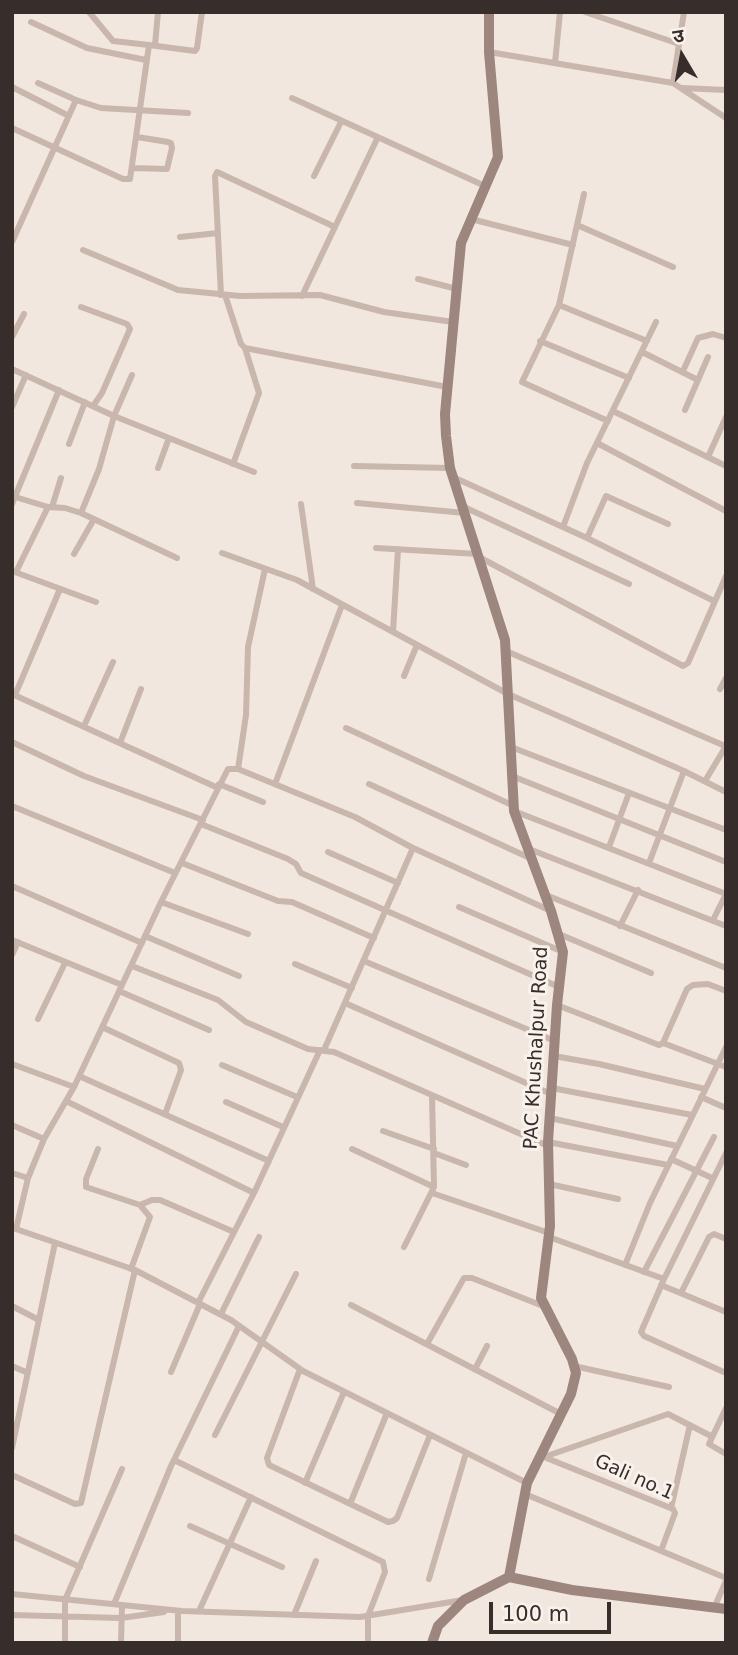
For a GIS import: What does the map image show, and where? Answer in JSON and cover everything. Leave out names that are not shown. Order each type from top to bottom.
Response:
[{"type":"main road","name":"PAC Khushalpur Road","points":[[489,12],[489,52],[498,157],[461,243],[445,414],[452,472],[505,640],[514,808],[546,895],[563,952],[548,1144],[549,1235],[541,1288],[543,1306],[574,1366]]},
{"type":"main road","points":[[509,1577],[526,1489],[570,1394],[576,1373],[574,1366]]},
{"type":"main road","points":[[432,1643],[438,1626],[464,1600],[509,1577],[572,1590],[726,1609]]},
{"type":"street","points":[[89,12],[113,40],[195,51],[202,12]]},
{"type":"street","points":[[12,128],[123,179],[130,178],[146,60],[152,45],[158,12]]},
{"type":"street","points":[[555,63],[560,12]]},
{"type":"street","points":[[585,12],[679,44]]},
{"type":"street","points":[[673,83],[684,12]]},
{"type":"street","points":[[31,22],[87,48],[146,60]]},
{"type":"street","points":[[489,52],[673,83],[726,118]]},
{"type":"street","points":[[38,83],[101,108],[188,113]]},
{"type":"street","points":[[12,87],[69,116]]},
{"type":"street","points":[[680,88],[726,90]]},
{"type":"street","points":[[292,98],[485,186]]},
{"type":"street","points":[[13,238],[76,100]]},
{"type":"street","points":[[314,177],[341,122]]},
{"type":"street","points":[[132,168],[167,169],[172,148],[172,143],[136,137]]},
{"type":"street","points":[[302,296],[377,139]]},
{"type":"street","points":[[233,464],[259,393],[245,348],[241,344],[223,295],[215,176],[219,171],[335,227]]},
{"type":"street","points":[[584,194],[559,305],[522,382],[608,421]]},
{"type":"street","points":[[471,219],[573,245]]},
{"type":"street","points":[[577,225],[673,267]]},
{"type":"street","points":[[180,237],[218,233]]},
{"type":"street","points":[[83,250],[177,290],[223,295],[328,296],[384,312],[453,322]]},
{"type":"street","points":[[418,279],[457,289]]},
{"type":"street","points":[[559,305],[647,341]]},
{"type":"street","points":[[81,307],[127,324],[130,329],[102,393],[93,406]]},
{"type":"street","points":[[12,337],[23,314]]},
{"type":"street","points":[[563,527],[597,443],[656,322]]},
{"type":"street","points":[[683,371],[698,338],[713,334],[726,338]]},
{"type":"street","points":[[541,341],[629,378]]},
{"type":"street","points":[[245,348],[447,387]]},
{"type":"street","points":[[642,352],[698,380]]},
{"type":"street","points":[[685,410],[708,357]]},
{"type":"street","points":[[12,369],[114,416],[254,472]]},
{"type":"street","points":[[81,513],[99,469],[114,416],[132,375]]},
{"type":"street","points":[[12,407],[26,376]]},
{"type":"street","points":[[59,390],[13,499],[81,513],[177,558]]},
{"type":"street","points":[[69,444],[85,402]]},
{"type":"street","points":[[613,411],[726,466]]},
{"type":"street","points":[[708,457],[726,417]]},
{"type":"street","points":[[158,468],[169,438]]},
{"type":"street","points":[[597,443],[726,511]]},
{"type":"street","points":[[354,466],[452,472],[714,601]]},
{"type":"street","points":[[61,478],[50,507],[14,572],[96,602]]},
{"type":"street","points":[[587,538],[606,495],[668,524]]},
{"type":"street","points":[[357,503],[464,510],[629,584]]},
{"type":"street","points":[[301,504],[313,589]]},
{"type":"street","points":[[74,554],[94,519]]},
{"type":"street","points":[[376,548],[478,556],[683,666],[688,663],[726,576]]},
{"type":"street","points":[[393,632],[398,549]]},
{"type":"street","points":[[222,553],[313,589],[508,694],[726,792]]},
{"type":"street","points":[[238,769],[246,715],[248,647],[265,569]]},
{"type":"street","points":[[60,589],[14,694],[218,786],[263,802]]},
{"type":"street","points":[[275,784],[342,605]]},
{"type":"street","points":[[404,676],[417,645]]},
{"type":"street","points":[[505,651],[726,746],[705,781]]},
{"type":"street","points":[[84,726],[113,662]]},
{"type":"street","points":[[720,689],[726,678]]},
{"type":"street","points":[[120,743],[141,689]]},
{"type":"street","points":[[346,728],[514,808],[726,894],[713,920]]},
{"type":"street","points":[[12,741],[84,776],[288,859],[296,864],[301,873],[559,987]]},
{"type":"street","points":[[511,747],[726,830]]},
{"type":"street","points":[[551,911],[413,848],[355,817],[238,769],[228,769],[175,873],[74,1087],[44,1139],[28,1178],[14,1228],[133,1270],[220,1314],[300,1369],[466,1453],[526,1489],[726,1580],[714,1608]]},
{"type":"street","points":[[649,863],[684,771]]},
{"type":"street","points":[[512,776],[726,862]]},
{"type":"street","points":[[369,784],[530,854],[638,890],[726,926]]},
{"type":"street","points":[[610,847],[629,793]]},
{"type":"street","points":[[12,806],[175,873]]},
{"type":"street","points":[[171,1372],[199,1303],[345,1003],[413,848]]},
{"type":"street","points":[[328,852],[398,883]]},
{"type":"street","points":[[182,863],[278,901],[292,902],[374,938]]},
{"type":"street","points":[[12,886],[239,976]]},
{"type":"street","points":[[620,926],[638,890]]},
{"type":"street","points":[[546,895],[726,968]]},
{"type":"street","points":[[161,902],[248,934]]},
{"type":"street","points":[[459,907],[563,952]]},
{"type":"street","points":[[559,934],[651,973]]},
{"type":"street","points":[[12,955],[15,941],[209,1030]]},
{"type":"street","points":[[364,961],[555,1041]]},
{"type":"street","points":[[38,1019],[65,963]]},
{"type":"street","points":[[295,964],[352,988]]},
{"type":"street","points":[[132,966],[218,1000],[246,1022],[308,1049],[334,1052],[548,1144],[670,1162],[712,1178]]},
{"type":"street","points":[[663,1043],[687,989],[693,985],[708,984],[726,991]]},
{"type":"street","points":[[345,1003],[552,1091],[692,1115]]},
{"type":"street","points":[[557,1005],[656,1045],[663,1043],[726,1067]]},
{"type":"street","points":[[102,1027],[179,1063],[181,1070],[165,1114]]},
{"type":"street","points":[[625,1265],[677,1146],[726,1047]]},
{"type":"street","points":[[554,1056],[705,1089]]},
{"type":"street","points":[[12,1064],[74,1087]]},
{"type":"street","points":[[222,1065],[297,1097]]},
{"type":"street","points":[[79,1076],[270,1161]]},
{"type":"street","points":[[404,1247],[433,1190],[432,1095]]},
{"type":"street","points":[[701,1097],[726,1108]]},
{"type":"street","points":[[66,1101],[254,1193]]},
{"type":"street","points":[[226,1102],[283,1127]]},
{"type":"street","points":[[550,1118],[677,1146]]},
{"type":"street","points":[[12,1125],[44,1139]]},
{"type":"street","points":[[383,1131],[466,1165]]},
{"type":"street","points":[[644,1272],[714,1136]]},
{"type":"street","points":[[12,1475],[75,1504],[81,1503],[133,1270],[150,1217],[140,1205],[86,1187],[86,1179],[98,1149]]},
{"type":"street","points":[[352,1149],[433,1190],[644,1272],[681,1293],[726,1312]]},
{"type":"street","points":[[726,1153],[642,1328],[644,1336],[726,1373]]},
{"type":"street","points":[[12,1173],[28,1178]]},
{"type":"street","points":[[549,1184],[618,1199]]},
{"type":"street","points":[[140,1205],[160,1200],[234,1232]]},
{"type":"street","points":[[681,1293],[709,1237],[714,1234],[725,1238]]},
{"type":"street","points":[[220,1314],[259,1237]]},
{"type":"street","points":[[12,1447],[15,1420],[40,1320],[55,1243]]},
{"type":"street","points":[[215,1435],[296,1273]]},
{"type":"street","points":[[427,1345],[464,1278],[472,1278],[543,1306]]},
{"type":"street","points":[[12,1306],[40,1320]]},
{"type":"street","points":[[351,1306],[561,1414]]},
{"type":"street","points":[[121,1643],[118,1605],[174,1460],[239,1326]]},
{"type":"street","points":[[475,1369],[487,1346]]},
{"type":"street","points":[[12,1366],[28,1373]]},
{"type":"street","points":[[574,1366],[669,1387]]},
{"type":"street","points":[[300,1369],[267,1462],[269,1465],[388,1522],[397,1518],[430,1435]]},
{"type":"street","points":[[305,1483],[344,1392]]},
{"type":"street","points":[[726,1408],[709,1444],[726,1454]]},
{"type":"street","points":[[350,1504],[387,1413]]},
{"type":"street","points":[[541,1458],[663,1414],[673,1415],[711,1436]]},
{"type":"street","points":[[671,1508],[690,1425]]},
{"type":"street","points":[[429,1580],[466,1453]]},
{"type":"street","name":"Gali no.1","points":[[541,1458],[671,1508],[675,1513],[661,1550]]},
{"type":"street","points":[[174,1460],[383,1562],[385,1572],[368,1616],[368,1643]]},
{"type":"street","points":[[65,1643],[65,1600],[122,1469]]},
{"type":"street","points":[[199,1611],[251,1497]]},
{"type":"street","points":[[190,1526],[282,1567]]},
{"type":"street","points":[[12,1536],[79,1567]]},
{"type":"street","points":[[294,1615],[316,1561]]},
{"type":"street","points":[[12,1594],[176,1610],[368,1616],[464,1600]]},
{"type":"street","points":[[12,1615],[121,1618],[176,1610]]},
{"type":"street","points":[[176,1610],[178,1643]]}]
